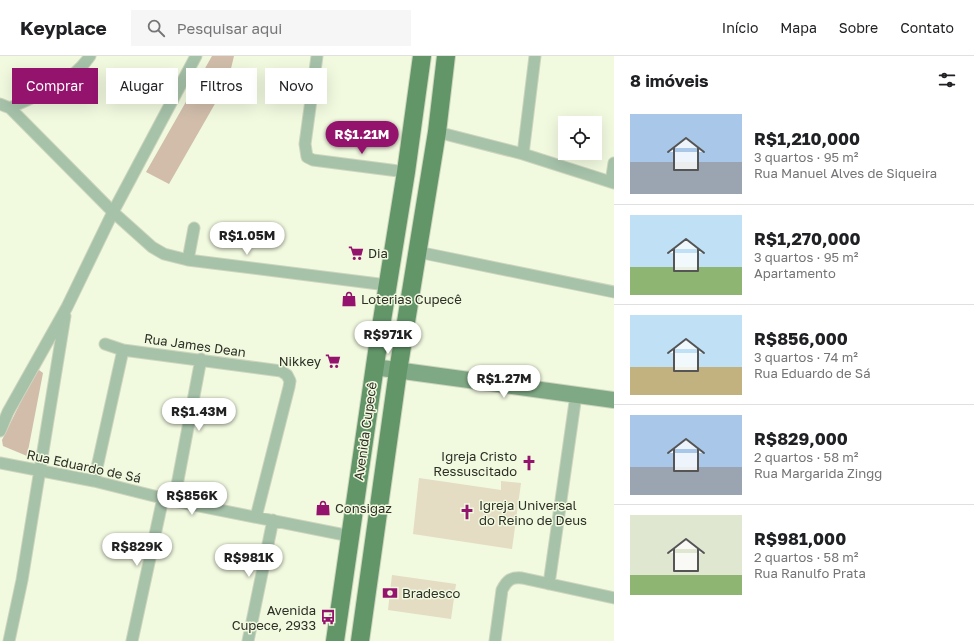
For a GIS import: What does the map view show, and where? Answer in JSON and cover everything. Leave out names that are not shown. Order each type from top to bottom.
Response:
[{"type":"main road","name":"Avenida Cupecê","points":[[335,641],[374,367],[406,172],[422,56]]},
{"type":"main road","name":"Avenida Cupecê","points":[[360,641],[398,371],[437,132],[446,56]]},
{"type":"street","points":[[90,56],[73,76],[5,106],[113,212],[152,247],[169,256],[188,260],[387,285]]},
{"type":"street","points":[[0,431],[8,412],[67,308],[113,212],[196,56]]},
{"type":"street","points":[[317,56],[305,144],[307,157],[313,160],[406,172]]},
{"type":"street","points":[[523,154],[535,56]]},
{"type":"street","points":[[437,132],[523,154],[613,183],[614,163]]},
{"type":"street","points":[[188,260],[194,228]]},
{"type":"street","points":[[418,252],[614,292]]},
{"type":"street","points":[[9,641],[22,580],[67,308]]},
{"type":"street","name":"Rua James Dean","points":[[105,344],[123,350],[202,359],[281,371],[288,376],[290,387],[256,517]]},
{"type":"street","points":[[94,481],[123,350]]},
{"type":"street","points":[[132,641],[202,359]]},
{"type":"street","points":[[374,367],[614,400]]},
{"type":"street","points":[[549,584],[576,395]]},
{"type":"street","name":"Rua Eduardo de Sá","points":[[0,463],[94,481],[168,500],[350,536]]},
{"type":"street","points":[[248,641],[273,520]]},
{"type":"street","points":[[494,641],[500,599],[507,581],[514,578],[614,598]]},
{"type":"shaded area","points":[[212,56],[234,56],[231,68],[205,68]]},
{"type":"shaded area","points":[[186,102],[186,104],[215,104],[169,184],[146,172]]},
{"type":"shaded area","points":[[39,370],[43,373],[27,456],[3,446],[2,440],[35,373]]},
{"type":"building","name":"Igreja Universal do Reino de Deus","points":[[419,478],[501,490],[501,481],[521,483],[512,549],[413,534]]},
{"type":"building","points":[[392,575],[456,584],[451,619],[388,610]]},
{"type":"place","name":"Dia","points":[[356,253]]},
{"type":"place","name":"Loterias Cupecê","points":[[349,299]]},
{"type":"place","name":"Nikkey","points":[[333,361]]},
{"type":"place","name":"Igreja Cristo Ressuscitado","points":[[529,463]]},
{"type":"place","name":"Consigaz","points":[[323,508]]},
{"type":"place","name":"Igreja Universal do Reino de Deus","points":[[467,512]]},
{"type":"place","name":"Bradesco","points":[[390,593]]},
{"type":"place","name":"Avenida Cupece, 2933","points":[[328,617]]}]
